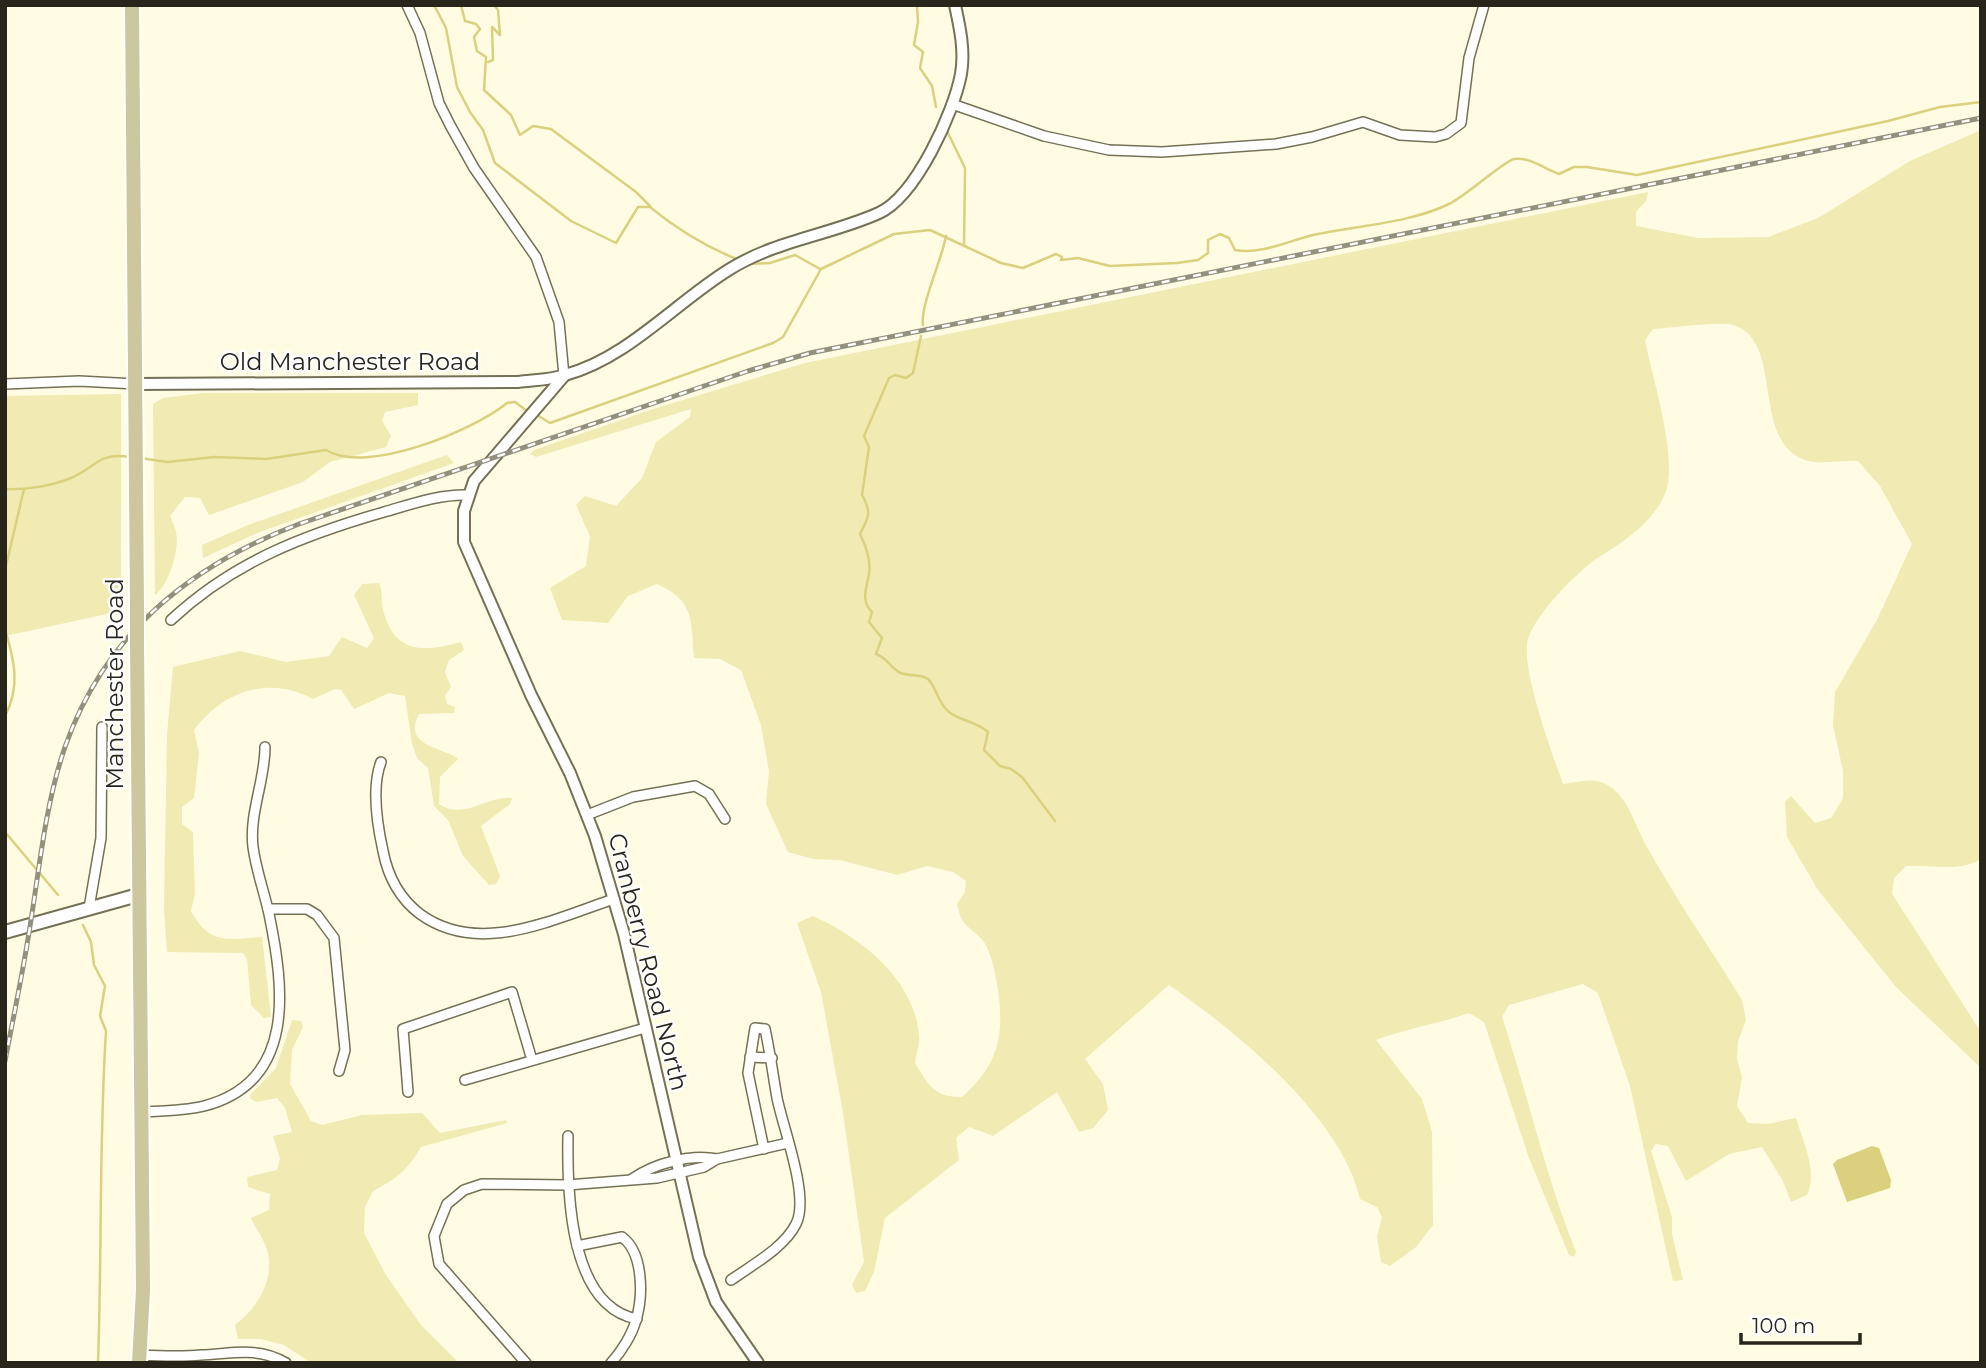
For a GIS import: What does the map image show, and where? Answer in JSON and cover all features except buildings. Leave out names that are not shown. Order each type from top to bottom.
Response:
[{"type":"main road","name":"Manchester Road","points":[[132,5],[141,1112],[140,1359]]},
{"type":"main road","points":[[5,932],[138,895]]},
{"type":"street","points":[[407,5],[420,33],[439,103],[450,125],[474,168],[536,257],[556,310],[564,376]]},
{"type":"street","name":"Old Manchester Road","points":[[136,384],[477,383],[564,376],[625,346],[698,290],[748,259],[783,243],[860,220],[891,205],[905,193],[952,104],[961,73],[962,38],[955,5]]},
{"type":"street","points":[[952,104],[1044,136],[1109,150],[1162,152],[1276,144],[1363,122],[1400,135],[1435,137],[1446,134],[1461,123],[1469,58],[1484,5]]},
{"type":"street","name":"Old Manchester Road","points":[[468,495],[481,470],[564,376]]},
{"type":"street","points":[[5,384],[79,381],[136,384]]},
{"type":"street","points":[[172,620],[217,581],[271,551],[334,527],[414,503],[446,494],[468,495]]},
{"type":"street","name":"Cranberry Road North","points":[[468,495],[463,526],[470,558],[587,815],[614,899],[707,1282],[727,1320],[758,1363]]},
{"type":"street","points":[[89,908],[101,838],[102,727]]},
{"type":"street","points":[[141,1112],[189,1109],[225,1099],[249,1081],[266,1062],[276,1042],[280,1001],[268,909],[252,839],[264,772],[265,747]]},
{"type":"street","points":[[381,762],[376,783],[381,841],[387,869],[407,902],[428,919],[456,932],[489,935],[537,924],[614,899]]},
{"type":"street","points":[[587,815],[633,797],[695,786],[709,794],[725,819]]},
{"type":"street","points":[[268,909],[307,909],[326,925],[334,938],[345,1050],[339,1071]]},
{"type":"street","points":[[408,1092],[403,1029],[512,992],[532,1060]]},
{"type":"street","points":[[465,1080],[645,1028]]},
{"type":"street","points":[[731,1280],[768,1254],[795,1227],[799,1210],[765,1029],[755,1028],[748,1073],[764,1149]]},
{"type":"street","points":[[750,1057],[772,1058]]},
{"type":"street","points":[[568,1136],[567,1185],[576,1246],[584,1269],[603,1298],[621,1314],[637,1319]]},
{"type":"street","points":[[632,1179],[650,1169],[676,1161],[705,1157],[717,1159],[788,1143]]},
{"type":"street","points":[[526,1363],[444,1273],[434,1243],[436,1226],[447,1204],[471,1187],[495,1184],[567,1185],[679,1174],[710,1165],[717,1159]]},
{"type":"street","points":[[576,1246],[622,1237],[629,1243],[638,1268],[637,1319],[611,1363]]},
{"type":"street","points":[[140,1359],[255,1351],[286,1363]]},
{"type":"shaded area","points":[[1981,130],[1981,859],[1954,867],[1906,866],[1894,878],[1892,894],[1981,1032],[1981,1068],[1896,987],[1818,890],[1787,837],[1785,802],[1791,796],[1815,823],[1831,818],[1843,798],[1843,771],[1833,725],[1835,692],[1877,620],[1912,544],[1880,486],[1858,461],[1805,460],[1788,449],[1778,433],[1764,369],[1749,334],[1727,324],[1653,329],[1645,340],[1663,417],[1669,458],[1666,491],[1647,521],[1579,573],[1545,610],[1530,635],[1527,660],[1540,715],[1563,784],[1598,781],[1609,786],[1622,798],[1669,884],[1742,1000],[1746,1020],[1738,1041],[1737,1059],[1742,1077],[1737,1106],[1748,1123],[1768,1124],[1796,1118],[1810,1166],[1807,1195],[1791,1202],[1783,1181],[1762,1147],[1729,1154],[1686,1181],[1668,1146],[1656,1144],[1651,1151],[1672,1217],[1672,1234],[1683,1280],[1673,1281],[1630,1086],[1598,993],[1583,984],[1509,1005],[1502,1017],[1555,1194],[1576,1252],[1574,1257],[1569,1255],[1529,1158],[1484,1022],[1469,1013],[1376,1040],[1422,1099],[1432,1132],[1433,1225],[1416,1247],[1390,1266],[1381,1262],[1377,1237],[1382,1217],[1377,1207],[1360,1199],[1349,1168],[1332,1137],[1309,1107],[1254,1051],[1169,985],[1085,1059],[1103,1084],[1108,1110],[1093,1128],[1079,1132],[1057,1092],[993,1136],[969,1127],[956,1138],[959,1160],[885,1218],[874,1272],[865,1291],[856,1293],[852,1285],[864,1262],[843,1113],[821,992],[797,923],[813,916],[849,936],[882,962],[907,996],[915,1015],[919,1039],[915,1063],[928,1083],[938,1092],[962,1097],[985,1072],[992,1059],[997,1046],[1000,1018],[997,984],[989,951],[984,942],[964,923],[957,904],[965,892],[966,881],[953,872],[927,866],[897,875],[840,860],[813,859],[788,852],[766,804],[769,771],[761,725],[741,670],[720,659],[694,658],[689,613],[678,597],[669,591],[657,584],[628,596],[608,623],[562,620],[550,588],[586,566],[590,536],[576,505],[585,496],[616,506],[642,478],[656,442],[690,417],[691,409],[536,457],[530,454],[534,450],[653,409],[805,363],[1648,192],[1646,201],[1636,212],[1636,226],[1698,238],[1768,237],[1818,218],[1910,161]]},
{"type":"shaded area","points":[[203,393],[418,393],[418,405],[385,412],[382,421],[391,436],[386,447],[330,462],[303,482],[209,515],[200,498],[185,497],[170,516],[177,539],[175,557],[165,583],[155,595],[153,404],[163,398]]},
{"type":"shaded area","points":[[121,394],[121,611],[5,636],[5,396]]},
{"type":"shaded area","points":[[447,455],[454,463],[257,533],[203,558],[202,545],[248,525]]},
{"type":"shaded area","points":[[379,583],[388,625],[403,643],[413,647],[435,648],[461,642],[464,650],[449,660],[445,672],[451,687],[445,695],[447,704],[455,707],[454,713],[419,714],[415,725],[416,733],[427,745],[458,759],[440,777],[439,804],[457,810],[512,798],[510,804],[481,826],[500,876],[496,884],[489,885],[463,856],[448,820],[434,806],[428,768],[417,758],[412,744],[405,696],[389,693],[354,709],[341,690],[335,689],[313,699],[280,688],[264,688],[248,691],[219,705],[194,730],[199,753],[194,798],[182,807],[182,824],[193,832],[195,894],[191,911],[205,930],[221,938],[262,937],[271,1017],[264,1018],[251,1005],[247,959],[243,953],[167,952],[164,908],[167,735],[173,667],[240,651],[286,662],[329,656],[342,637],[367,648],[374,638],[354,595],[362,584]]},
{"type":"shaded area","points":[[292,1020],[301,1021],[303,1027],[292,1050],[290,1084],[311,1121],[322,1125],[362,1115],[422,1113],[440,1133],[506,1120],[507,1123],[421,1147],[400,1174],[373,1191],[365,1207],[364,1233],[386,1275],[421,1325],[459,1363],[311,1363],[284,1345],[261,1339],[238,1339],[235,1325],[250,1311],[262,1294],[269,1264],[265,1244],[251,1218],[269,1210],[270,1194],[248,1187],[247,1177],[277,1170],[280,1159],[273,1136],[292,1132],[285,1108],[277,1098],[256,1102],[250,1098],[276,1068]]},
{"type":"shaded area","points":[[1872,1146],[1879,1148],[1891,1180],[1890,1188],[1847,1202],[1833,1164]]},
{"type":"waterway","points":[[434,5],[446,28],[457,87],[483,130],[495,163],[571,221],[616,243],[638,207],[650,207],[693,237],[739,260]]},
{"type":"waterway","points":[[461,5],[465,21],[476,24],[480,29],[474,37],[477,51],[486,57],[484,90],[511,115],[520,135],[533,126],[551,129],[636,192],[650,206]]},
{"type":"waterway","points":[[488,62],[493,60],[492,27],[500,35],[498,10],[494,5]]},
{"type":"waterway","points":[[917,5],[918,22],[914,45],[923,52],[920,68],[932,86],[936,107]]},
{"type":"waterway","points":[[537,415],[550,423],[773,343],[783,337],[821,269],[894,234],[930,230],[1001,263],[1023,268],[1056,254],[1062,257],[1061,260],[1078,258],[1110,266],[1177,263],[1198,260],[1208,253],[1208,240],[1220,234],[1229,238],[1235,250],[1254,251],[1313,235],[1433,211],[1456,200],[1514,159],[1532,162],[1559,174],[1574,167],[1587,167],[1637,175],[1888,121],[1940,107],[1981,102]]},
{"type":"waterway","points":[[947,131],[965,168],[964,246]]},
{"type":"waterway","points":[[923,325],[925,306],[946,236]]},
{"type":"waterway","points":[[749,264],[770,263],[795,255],[820,269]]},
{"type":"waterway","points":[[921,336],[913,373],[906,378],[895,375],[889,378],[864,436],[869,447],[862,495],[868,514],[860,534],[869,564],[865,594],[866,603],[872,612],[869,622],[882,638],[876,654],[901,673],[928,679],[942,705],[949,712],[988,732],[984,750],[1000,766],[1011,769],[1022,777],[1055,821]]},
{"type":"waterway","points":[[140,458],[168,462],[214,457],[266,459],[326,450],[344,456],[366,457],[392,453],[445,437],[470,426],[507,403],[515,402],[527,411]]},
{"type":"waterway","points":[[5,489],[55,483],[71,478],[103,459],[130,457]]},
{"type":"waterway","points":[[5,570],[24,489]]},
{"type":"waterway","points":[[5,629],[14,673],[13,694],[5,716]]},
{"type":"waterway","points":[[5,832],[58,895]]},
{"type":"waterway","points":[[83,925],[91,942],[94,965],[105,986],[100,1016],[106,1031],[98,1363]]},
{"type":"railway","points":[[5,1061],[53,789],[65,747],[82,706],[103,670],[128,637],[156,608],[188,583],[259,541],[299,524],[748,371],[810,353],[1981,118]]}]
